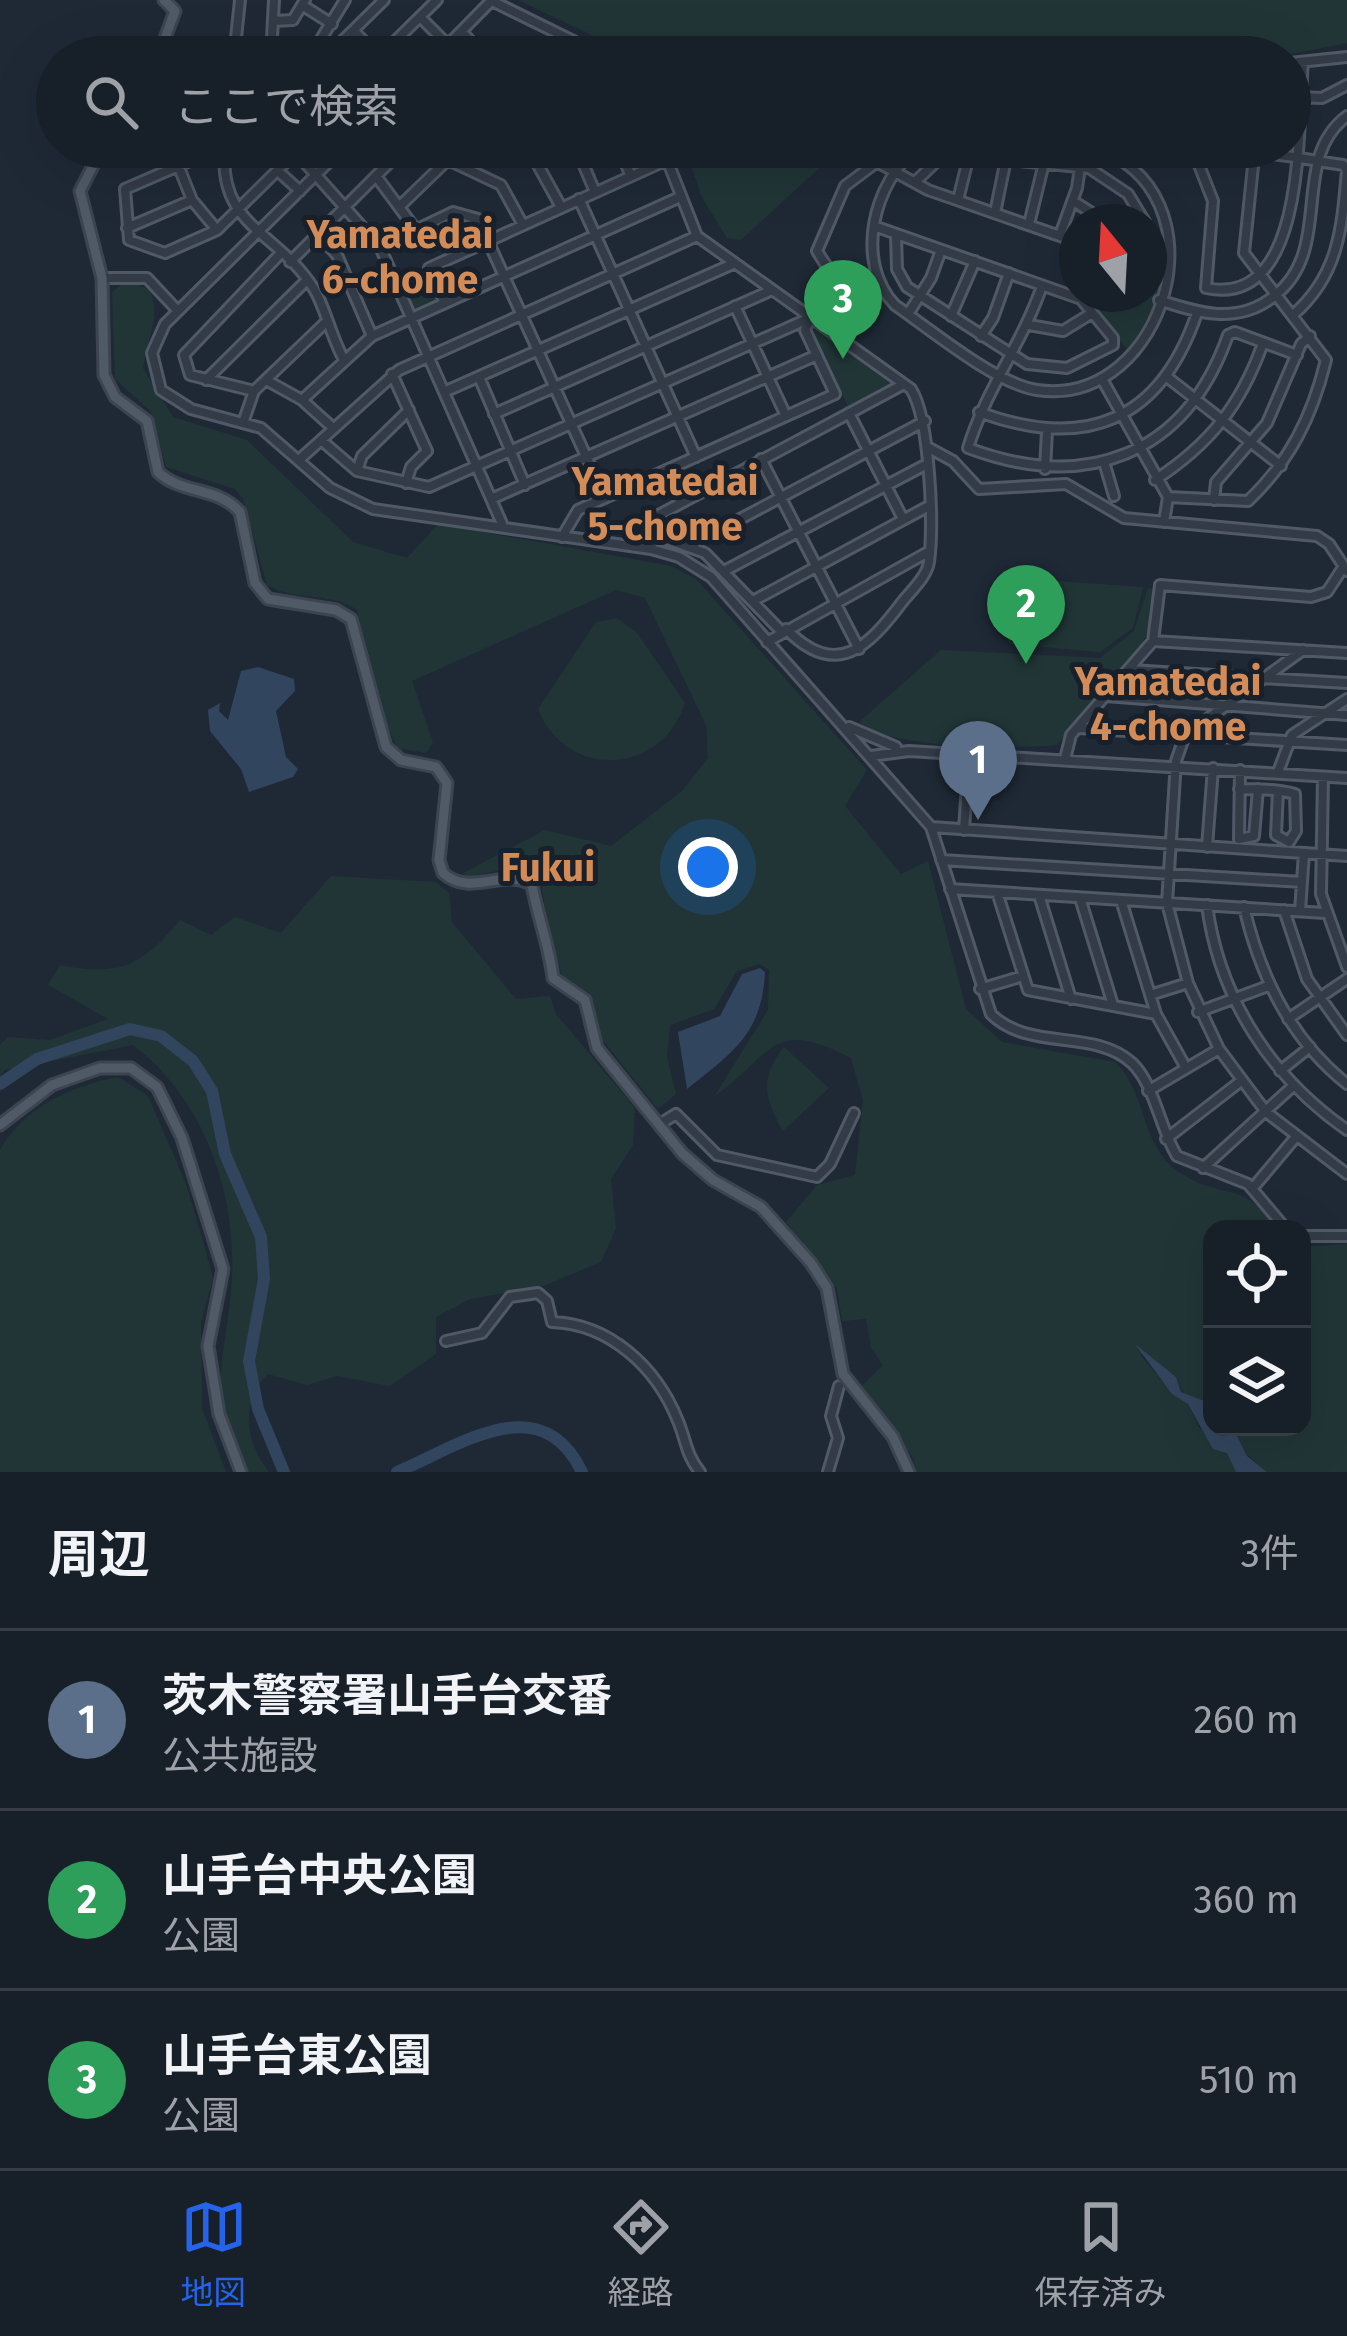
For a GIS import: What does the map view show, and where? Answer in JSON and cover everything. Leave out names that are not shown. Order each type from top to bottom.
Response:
[{"type":"main road","points":[[164,0],[175,11],[166,36]]},
{"type":"main road","points":[[92,168],[80,191],[102,278],[104,375],[116,397],[147,421],[158,472],[175,484],[217,494],[240,512],[255,583],[268,599],[336,610],[351,619],[386,747],[400,760],[436,767],[447,783],[439,860],[443,873],[465,886],[514,879],[532,885],[533,911],[551,948],[554,978],[585,1000],[597,1048],[713,1180],[761,1207],[811,1263],[827,1288],[843,1374],[893,1437],[909,1472]]},
{"type":"main road","points":[[0,1125],[52,1085],[100,1068],[131,1069],[157,1087],[182,1138],[223,1269],[208,1346],[219,1414],[241,1472]]},
{"type":"street","points":[[237,36],[240,0]]},
{"type":"street","points":[[273,36],[274,0]]},
{"type":"street","points":[[324,36],[345,0]]},
{"type":"street","points":[[349,36],[384,0]]},
{"type":"street","points":[[401,36],[436,0]]},
{"type":"street","points":[[458,36],[492,1],[557,36]]},
{"type":"street","points":[[274,21],[292,20],[304,2],[332,24]]},
{"type":"street","points":[[420,17],[439,36]]},
{"type":"street","points":[[354,31],[359,36]]},
{"type":"street","points":[[462,32],[466,36]]},
{"type":"street","points":[[1311,61],[1347,57]]},
{"type":"street","points":[[1311,98],[1322,98],[1347,86]]},
{"type":"street","points":[[1167,303],[1197,313],[1240,313],[1276,296],[1298,273],[1309,247],[1318,161],[1327,135],[1347,116]]},
{"type":"street","points":[[1292,315],[1325,281],[1340,236],[1347,170],[1311,160]]},
{"type":"street","points":[[171,168],[124,189],[130,241],[163,253],[217,230],[280,168]]},
{"type":"street","points":[[179,168],[192,200],[217,230]]},
{"type":"street","points":[[224,168],[224,188],[238,211],[307,280],[343,358]]},
{"type":"street","points":[[310,168],[380,247],[503,527]]},
{"type":"street","points":[[322,168],[178,310],[152,352],[161,390],[190,409],[244,420],[301,459],[330,488],[373,508],[651,549],[679,556],[711,577],[931,826],[980,989],[1002,1025],[1016,1033],[1122,1055],[1137,1067],[1166,1139],[1178,1156],[1252,1189],[1278,1220]]},
{"type":"street","points":[[290,262],[384,168]]},
{"type":"street","points":[[401,205],[440,168]]},
{"type":"street","points":[[465,168],[500,185],[523,224]]},
{"type":"street","points":[[540,168],[561,207]]},
{"type":"street","points":[[585,168],[595,192]]},
{"type":"street","points":[[628,168],[632,176]]},
{"type":"street","points":[[445,303],[429,268],[650,168]]},
{"type":"street","points":[[653,534],[691,544],[726,570],[783,630],[819,652],[842,655],[874,639],[925,572],[928,552],[925,421],[920,402],[904,384],[697,236],[670,168]]},
{"type":"street","points":[[869,168],[845,186],[817,251],[833,279],[844,283],[874,274]]},
{"type":"street","points":[[892,168],[958,200],[1059,235]]},
{"type":"street","points":[[915,182],[930,168]]},
{"type":"street","points":[[958,200],[966,168]]},
{"type":"street","points":[[995,213],[1004,168]]},
{"type":"street","points":[[1029,224],[1043,168]]},
{"type":"street","points":[[1071,204],[1080,168]]},
{"type":"street","points":[[1082,168],[1118,185],[1132,204]]},
{"type":"street","points":[[1126,168],[1144,178],[1161,204]]},
{"type":"street","points":[[1200,168],[1214,201],[1206,288],[1232,289],[1261,276],[1284,242],[1293,168]]},
{"type":"street","points":[[1168,497],[1248,501],[1281,466],[1311,413],[1326,360],[1244,253],[1253,168]]},
{"type":"street","points":[[897,170],[874,226],[874,274],[888,298],[908,314],[1001,375],[1038,391],[1102,379],[1137,350],[1154,312]]},
{"type":"street","points":[[278,171],[300,191]]},
{"type":"street","points":[[376,176],[416,230]]},
{"type":"street","points":[[302,400],[372,336],[680,196]]},
{"type":"street","points":[[579,199],[696,457]]},
{"type":"street","points":[[128,228],[192,200]]},
{"type":"street","points":[[1072,201],[1077,204]]},
{"type":"street","points":[[380,247],[463,211],[478,219],[605,498]]},
{"type":"street","points":[[1167,222],[1172,250],[1167,269]]},
{"type":"street","points":[[874,226],[1059,292]]},
{"type":"street","points":[[896,234],[897,269],[920,297],[1013,356],[1055,369],[1092,360],[1113,345],[1113,338],[1093,312],[1063,331],[1029,325]]},
{"type":"street","points":[[319,235],[337,255],[372,336]]},
{"type":"street","points":[[301,459],[392,374],[697,236]]},
{"type":"street","points":[[908,314],[941,250]]},
{"type":"street","points":[[254,391],[190,375],[184,355],[281,253]]},
{"type":"street","points":[[951,316],[975,261]]},
{"type":"street","points":[[444,392],[736,263]]},
{"type":"street","points":[[981,336],[1009,273]]},
{"type":"street","points":[[102,278],[147,278],[178,310]]},
{"type":"street","points":[[206,380],[307,280]]},
{"type":"street","points":[[1042,286],[1029,325],[979,412],[968,448],[1045,469],[1105,462],[1138,449],[1196,400],[1228,335],[1235,332],[1297,355]]},
{"type":"street","points":[[494,414],[772,290]]},
{"type":"street","points":[[735,306],[786,416]]},
{"type":"street","points":[[979,412],[1047,431],[1079,430],[1121,416],[1167,377],[1197,313]]},
{"type":"street","points":[[321,440],[356,471],[429,487],[811,318]]},
{"type":"street","points":[[562,537],[578,510],[835,394],[806,330],[811,318]]},
{"type":"street","points":[[244,420],[254,391],[325,324]]},
{"type":"street","points":[[1214,500],[1216,482],[1253,443],[1310,336]]},
{"type":"street","points":[[1155,480],[1191,456],[1225,422],[1263,343]]},
{"type":"street","points":[[491,499],[817,355]]},
{"type":"street","points":[[392,374],[427,452],[411,466],[406,484]]},
{"type":"street","points":[[479,377],[525,485]]},
{"type":"street","points":[[1167,377],[1281,466]]},
{"type":"street","points":[[1102,379],[1168,497],[1164,522]]},
{"type":"street","points":[[266,380],[302,400],[333,428]]},
{"type":"street","points":[[651,549],[657,515],[904,384]]},
{"type":"street","points":[[356,471],[362,456],[409,410]]},
{"type":"street","points":[[849,413],[903,519]]},
{"type":"street","points":[[691,544],[925,421]]},
{"type":"street","points":[[1045,469],[1047,431]]},
{"type":"street","points":[[926,441],[931,452],[953,460],[979,490],[1066,484],[1124,518],[1317,536],[1329,544],[1345,570],[1327,592],[1311,596],[1160,585],[1153,641],[1067,741],[1065,759]]},
{"type":"street","points":[[761,459],[859,650]]},
{"type":"street","points":[[1105,462],[1114,496]]},
{"type":"street","points":[[726,570],[927,464]]},
{"type":"street","points":[[753,601],[927,507]]},
{"type":"street","points":[[766,642],[928,552]]},
{"type":"street","points":[[1153,641],[1347,653]]},
{"type":"street","points":[[1303,650],[1185,735],[1175,768],[1167,903],[1198,1012],[1240,1081],[1295,1138],[1347,1174]]},
{"type":"street","points":[[1130,670],[1347,683]]},
{"type":"street","points":[[1106,696],[1347,715]]},
{"type":"street","points":[[1278,772],[1289,741],[1347,699]]},
{"type":"street","points":[[841,722],[863,736],[909,751]]},
{"type":"street","points":[[1077,728],[1347,745]]},
{"type":"street","points":[[870,757],[909,751],[1347,778]]},
{"type":"street","points":[[964,830],[969,755]]},
{"type":"street","points":[[1207,847],[1213,768]]},
{"type":"street","points":[[1240,770],[1239,839],[1254,836],[1258,789]]},
{"type":"street","points":[[1323,777],[1320,854],[1325,913],[1347,967]]},
{"type":"street","points":[[1239,789],[1278,791],[1297,796],[1297,831],[1289,842],[1276,835],[1278,791]]},
{"type":"street","points":[[931,826],[1347,856]]},
{"type":"street","points":[[1300,911],[1304,853]]},
{"type":"street","points":[[941,860],[1302,882]]},
{"type":"street","points":[[950,889],[1325,913]]},
{"type":"street","points":[[997,892],[1028,990],[1156,1014]]},
{"type":"street","points":[[1039,895],[1071,999]]},
{"type":"street","points":[[1080,898],[1113,1005]]},
{"type":"street","points":[[1121,900],[1156,1014],[1186,1068]]},
{"type":"street","points":[[1207,905],[1234,1000],[1293,1086],[1347,1130]]},
{"type":"street","points":[[1244,908],[1268,986],[1310,1047],[1347,1084]]},
{"type":"street","points":[[1284,910],[1298,960],[1347,1035]]},
{"type":"street","points":[[980,989],[1023,976]]},
{"type":"street","points":[[1288,1019],[1347,979]]},
{"type":"street","points":[[1150,995],[1188,983]]},
{"type":"street","points":[[1198,1012],[1268,986]]},
{"type":"street","points":[[1280,1071],[1310,1047]]},
{"type":"street","points":[[1148,1091],[1219,1049]]},
{"type":"street","points":[[1166,1139],[1240,1081]]},
{"type":"street","points":[[1202,1169],[1293,1086]]},
{"type":"street","points":[[660,1124],[676,1114],[717,1155],[817,1177],[830,1163],[854,1113]]},
{"type":"street","points":[[1252,1189],[1295,1138]]},
{"type":"street","points":[[1311,1236],[1347,1236]]},
{"type":"street","points":[[446,1341],[482,1333],[510,1297],[538,1292],[547,1301],[552,1322],[580,1324],[622,1342],[665,1397],[686,1454],[700,1472]]},
{"type":"street","points":[[828,1472],[838,1438],[831,1416],[839,1386]]},
{"type":"green space","points":[[518,0],[1347,0],[1347,43],[1311,50],[1311,36],[594,36]]},
{"type":"green space","points":[[692,168],[819,168],[741,240],[727,238],[701,196]]},
{"type":"green space","points":[[427,269],[442,302],[416,314],[401,279]]},
{"type":"green space","points":[[126,281],[149,289],[154,318],[143,368],[173,417],[247,440],[353,542],[407,558],[438,524],[671,566],[696,579],[867,770],[845,806],[901,874],[928,861],[966,1009],[1002,1042],[1115,1062],[1126,1075],[1151,1136],[1168,1163],[1197,1182],[1253,1202],[1270,1220],[1203,1220],[1203,1403],[1189,1398],[1176,1377],[1139,1353],[1168,1382],[1172,1394],[1188,1403],[1203,1436],[1227,1452],[1236,1472],[917,1472],[913,1458],[862,1386],[883,1365],[871,1348],[866,1319],[842,1321],[837,1289],[786,1222],[817,1185],[855,1175],[863,1101],[851,1058],[825,1046],[788,1041],[763,1055],[714,1097],[768,1010],[769,970],[760,964],[737,971],[714,1009],[670,1025],[667,1057],[676,1094],[658,1109],[600,1037],[589,993],[563,977],[541,878],[523,866],[468,877],[463,873],[545,830],[611,846],[682,791],[708,758],[706,725],[645,598],[616,590],[412,681],[433,742],[426,753],[397,748],[375,695],[357,610],[336,600],[267,585],[243,499],[235,489],[166,467],[151,412],[115,379],[112,292]]},
{"type":"green space","points":[[1097,312],[1151,312],[1130,353]]},
{"type":"green space","points":[[810,328],[826,333],[895,384],[848,406]]},
{"type":"green space","points":[[996,577],[1143,587],[1133,628],[1100,652],[1010,644],[996,623]]},
{"type":"green space","points":[[1148,588],[1153,589],[1149,628],[1140,649],[1057,745],[984,747],[924,742],[896,738],[859,722],[941,650],[1100,658],[1134,631]]},
{"type":"green space","points":[[617,618],[637,633],[685,703],[673,727],[656,745],[636,756],[591,758],[551,732],[538,709],[596,622]]},
{"type":"green space","points":[[331,876],[435,882],[449,893],[452,922],[516,999],[550,996],[556,1014],[635,1108],[633,1145],[611,1179],[616,1228],[601,1262],[543,1286],[470,1299],[436,1317],[436,1354],[390,1386],[337,1376],[307,1385],[268,1374],[253,1396],[249,1422],[255,1448],[269,1472],[245,1472],[225,1420],[220,1391],[231,1292],[230,1223],[213,1156],[199,1124],[159,1068],[133,1045],[5,1070],[0,1076],[0,1045],[8,1037],[50,1040],[108,1019],[48,985],[60,965],[98,970],[128,964],[154,948],[180,920],[211,935],[235,917],[281,933]]},
{"type":"green space","points":[[784,1047],[829,1088],[783,1131],[767,1088]]},
{"type":"green space","points":[[118,1077],[148,1096],[186,1184],[203,1241],[213,1278],[201,1322],[202,1408],[226,1472],[0,1472],[0,1150],[35,1110],[83,1086]]},
{"type":"green space","points":[[1347,1244],[1347,1472],[1267,1472],[1247,1455],[1237,1436],[1311,1436],[1311,1246]]},
{"type":"water","points":[[258,667],[294,679],[295,691],[276,711],[286,757],[298,769],[293,777],[249,792],[241,769],[210,731],[208,710],[220,703],[219,711],[228,720],[241,671]]},
{"type":"water","points":[[760,968],[765,972],[763,993],[751,1027],[731,1052],[687,1089],[678,1032],[720,1016],[742,974]]},
{"type":"water","points":[[1135,1344],[1176,1377],[1181,1392],[1203,1401],[1203,1431],[1188,1404],[1172,1394]]},
{"type":"water","points":[[1206,1436],[1237,1436],[1247,1456],[1267,1472],[1236,1472],[1227,1453],[1213,1449]]},
{"type":"waterway","points":[[0,1084],[37,1059],[130,1029],[161,1036],[193,1061],[212,1091],[225,1154],[261,1237],[264,1279],[249,1361],[258,1409],[284,1472]]},
{"type":"waterway","points":[[397,1472],[472,1438],[522,1427],[545,1432],[565,1446],[582,1472]]},
{"type":"place","name":"山手台東公園","points":[[843,359]]},
{"type":"place","name":"山手台中央公園","points":[[1026,664]]},
{"type":"place","name":"茨木警察署山手台交番","points":[[978,820]]},
{"type":"district","name":"Yamatedai 6-chome","points":[[400,256]]},
{"type":"district","name":"Yamatedai 5-chome","points":[[665,504]]},
{"type":"district","name":"Yamatedai 4-chome","points":[[1168,704]]},
{"type":"district","name":"Fukui","points":[[548,867]]}]
